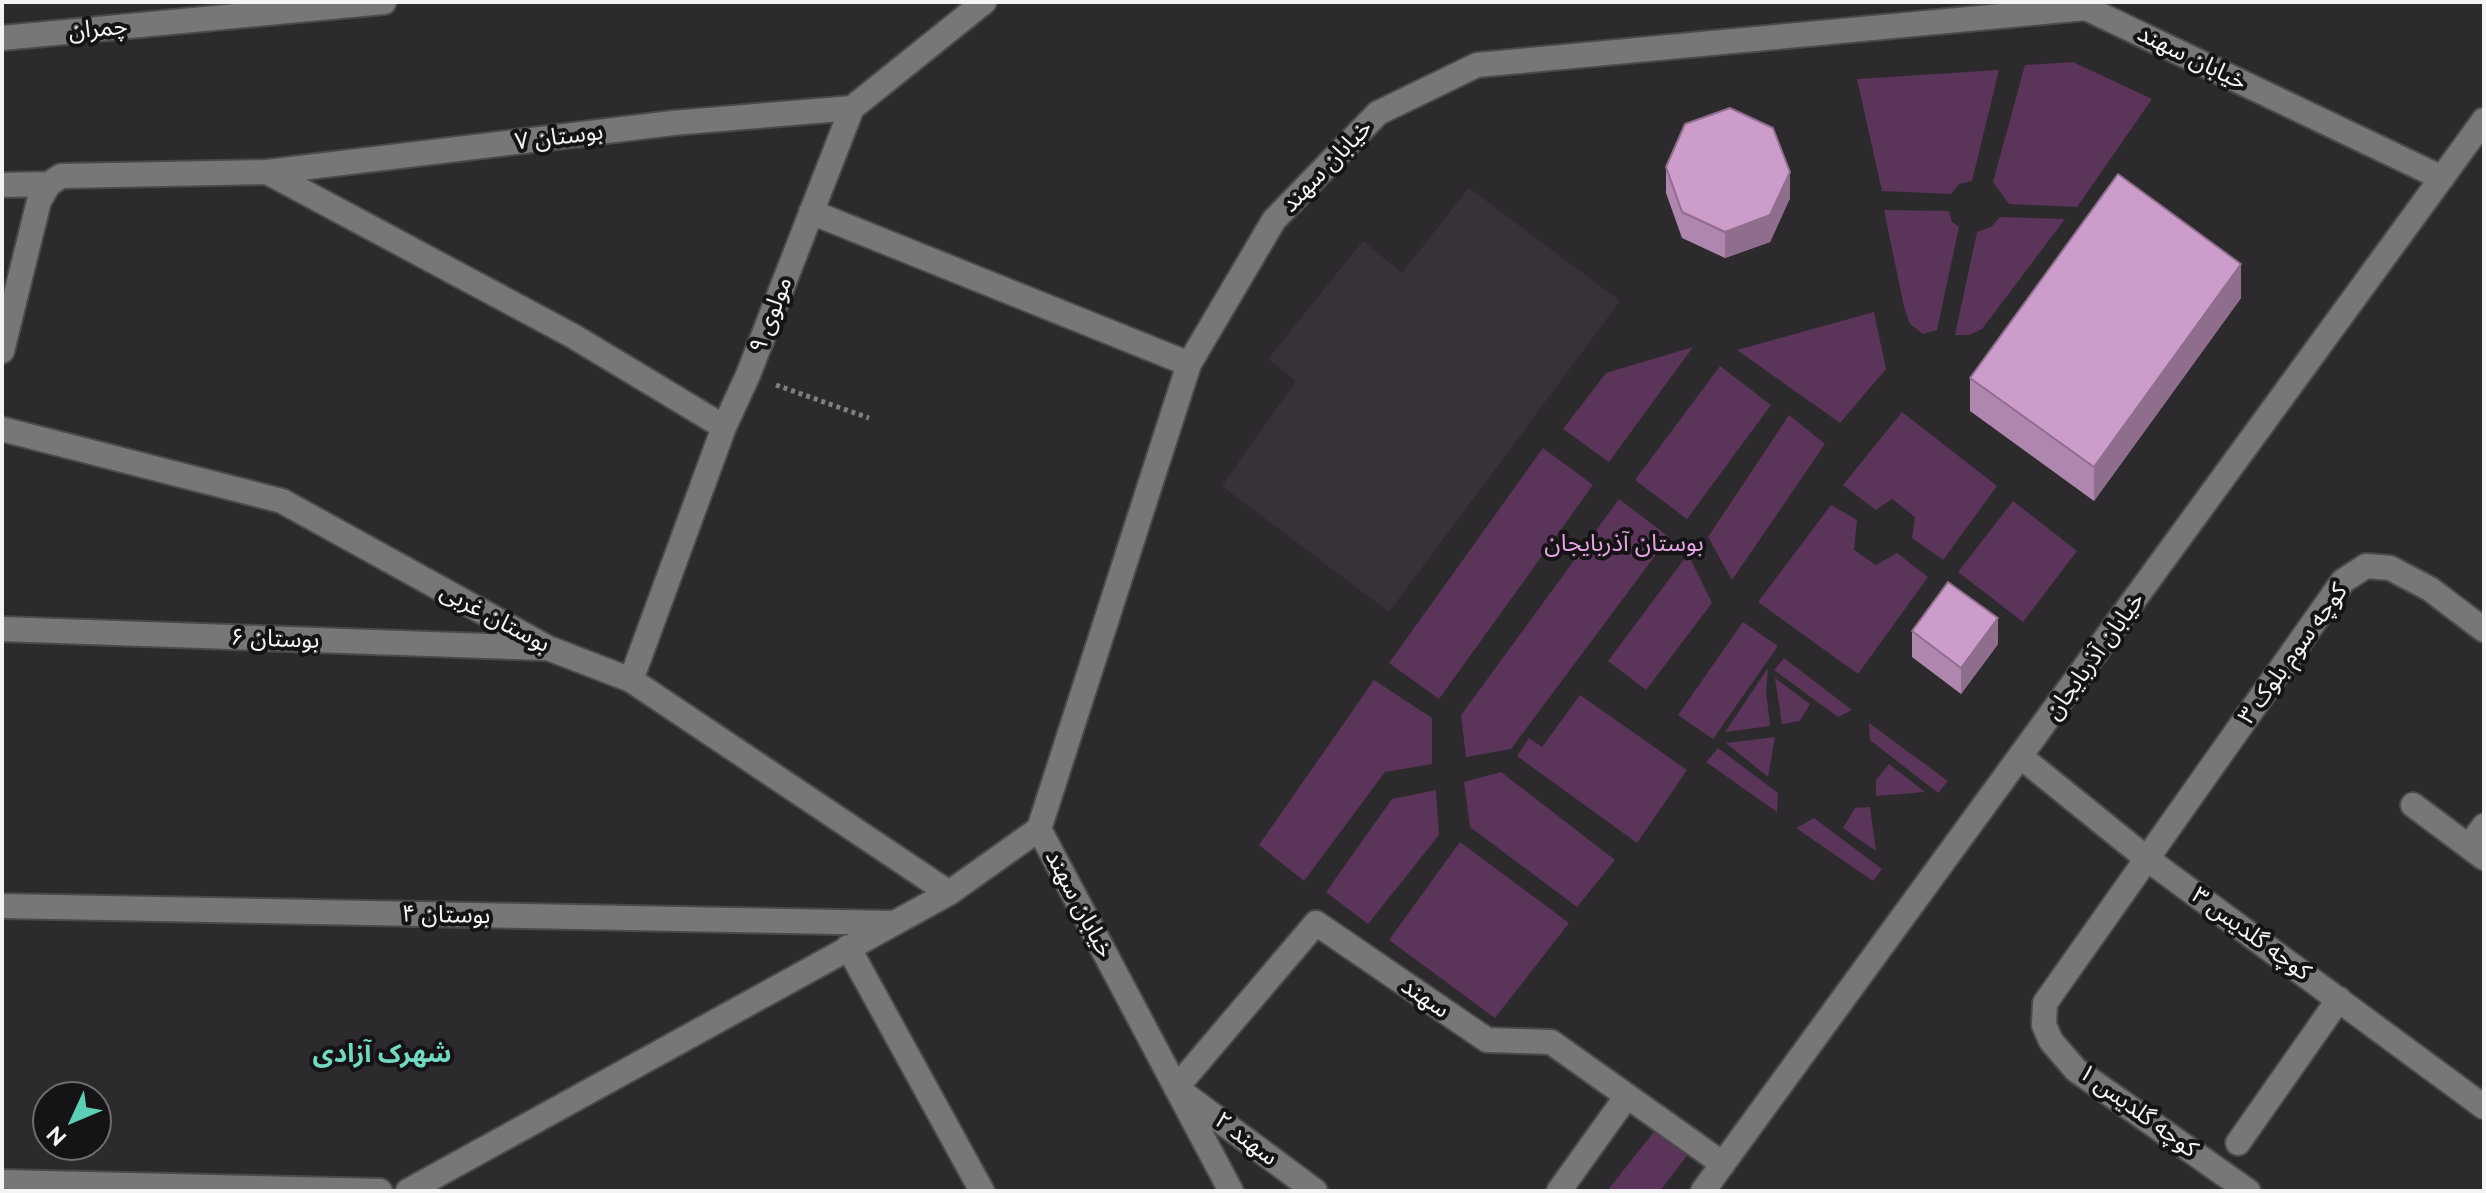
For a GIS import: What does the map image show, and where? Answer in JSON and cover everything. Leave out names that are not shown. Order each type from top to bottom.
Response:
[{"type":"street","name":"چمران","points":[[2,38],[384,2]]},
{"type":"street","name":"مولوی ۹","points":[[631,680],[724,427],[748,375],[852,108],[984,2]]},
{"type":"street","name":"خیابان سهند","points":[[1231,1191],[1039,829],[1189,364],[1274,220],[1378,113],[1477,65],[2086,5],[2442,178]]},
{"type":"street","name":"بوستان ۷","points":[[2,185],[49,184],[61,176],[267,172],[673,123],[852,108]]},
{"type":"street","name":"خیابان آذربایجان","points":[[1703,1191],[2484,120]]},
{"type":"street","name":"بوستان ۷","points":[[267,172],[573,336],[724,427]]},
{"type":"street","points":[[2,351],[39,201],[49,184]]},
{"type":"street","points":[[811,212],[1189,364]]},
{"type":"street","name":"بوستان غربی","points":[[2,429],[282,501],[548,648],[631,680],[949,893]]},
{"type":"street","name":"کوچه سوم بلوک ۳","points":[[2146,858],[2343,581],[2366,566],[2390,568],[2430,589],[2484,630]]},
{"type":"street","name":"بوستان ۶","points":[[2,629],[548,648]]},
{"type":"street","name":"کوچه گلدیس ۳","points":[[2021,757],[2146,858],[2484,1107]]},
{"type":"street","points":[[2413,805],[2476,852],[2484,826]]},
{"type":"street","points":[[408,1191],[949,893],[1039,829]]},
{"type":"street","name":"کوچه گلدیس ۱","points":[[2146,858],[2045,1003],[2044,1025],[2051,1041],[2076,1070],[2248,1191]]},
{"type":"street","name":"بوستان ۴","points":[[2,906],[890,923]]},
{"type":"street","name":"سهند","points":[[1176,1088],[1316,923],[1487,1040],[1551,1042],[1723,1164]]},
{"type":"street","points":[[848,947],[982,1191]]},
{"type":"street","points":[[2238,1143],[2339,999]]},
{"type":"street","name":"سهند ۲","points":[[1176,1088],[1315,1191]]},
{"type":"street","points":[[1559,1191],[1627,1096]]},
{"type":"street","points":[[2,1182],[380,1191]]},
{"type":"path","points":[[748,375],[869,418]]},
{"type":"shaded area","points":[[1469,188],[1620,301],[1389,612],[1222,486],[1296,381],[1268,359],[1363,241],[1402,273]]},
{"type":"green space","points":[[2073,62],[2152,99],[2077,207],[2009,204],[1993,182],[2025,65]]},
{"type":"green space","points":[[1999,70],[1972,181],[1959,184],[1951,194],[1882,191],[1857,79]]},
{"type":"green space","points":[[1884,210],[1949,211],[1952,222],[1959,227],[1937,330],[1923,334],[1910,324]]},
{"type":"green space","points":[[2000,217],[2065,219],[1982,329],[1969,335],[1955,335],[1977,232],[1991,227]]},
{"type":"green space","points":[[1874,312],[1886,369],[1840,423],[1737,350]]},
{"type":"green space","name":"بوستان آذربایجان","points":[[1693,347],[1609,462],[1563,429],[1606,373]]},
{"type":"green space","name":"بوستان آذربایجان","points":[[1720,366],[1771,405],[1687,519],[1635,480]]},
{"type":"green space","points":[[1902,412],[1997,486],[1943,560],[1912,538],[1915,517],[1892,499],[1876,510],[1843,485]]},
{"type":"green space","name":"بوستان آذربایجان","points":[[1789,415],[1825,444],[1732,580],[1708,537]]},
{"type":"green space","name":"بوستان آذربایجان","points":[[1543,448],[1593,485],[1439,699],[1389,663]]},
{"type":"green space","name":"بوستان آذربایجان","points":[[1619,499],[1669,537],[1511,749],[1466,757],[1461,715]]},
{"type":"green space","points":[[2013,501],[2077,551],[2023,622],[1958,572]]},
{"type":"green space","name":"بوستان آذربایجان","points":[[1831,505],[1857,520],[1854,550],[1876,565],[1897,553],[1928,577],[1858,674],[1758,602]]},
{"type":"green space","name":"بوستان آذربایجان","points":[[1688,554],[1712,603],[1646,690],[1608,661]]},
{"type":"green space","points":[[1743,622],[1778,646],[1713,739],[1678,715]]},
{"type":"green space","points":[[1784,658],[1852,710],[1838,717],[1774,670]]},
{"type":"green space","points":[[1768,668],[1766,690],[1770,726],[1725,732]]},
{"type":"green space","points":[[1775,678],[1810,704],[1800,721],[1782,724]]},
{"type":"green space","points":[[1374,680],[1432,718],[1432,764],[1385,772],[1304,881],[1259,845]]},
{"type":"green space","points":[[1580,695],[1687,770],[1637,843],[1517,756],[1529,738],[1542,747]]},
{"type":"green space","points":[[1869,723],[1948,781],[1938,793],[1870,740]]},
{"type":"green space","points":[[1775,737],[1768,777],[1726,743]]},
{"type":"green space","points":[[1718,748],[1778,793],[1777,812],[1706,762]]},
{"type":"green space","points":[[1889,764],[1925,792],[1876,796],[1876,780]]},
{"type":"green space","points":[[1501,772],[1615,860],[1577,907],[1470,827],[1464,782]]},
{"type":"green space","points":[[1436,790],[1439,835],[1368,924],[1326,892],[1392,799]]},
{"type":"green space","points":[[1870,807],[1876,851],[1843,828],[1855,808]]},
{"type":"green space","points":[[1814,818],[1882,869],[1873,881],[1796,828]]},
{"type":"green space","points":[[1460,842],[1569,923],[1495,1018],[1389,940]]},
{"type":"green space","points":[[1657,1128],[1689,1153],[1660,1191],[1607,1191]]},
{"type":"building","points":[[1730,108],[1773,128],[1790,172],[1770,215],[1725,232],[1682,212],[1666,167],[1685,124]]},
{"type":"building","points":[[2118,174],[2241,264],[2094,467],[1970,378]]},
{"type":"building","points":[[1948,582],[1998,618],[1961,668],[1912,631]]},
{"type":"district","name":"شهرک آزادی","points":[[382,1054]]}]
